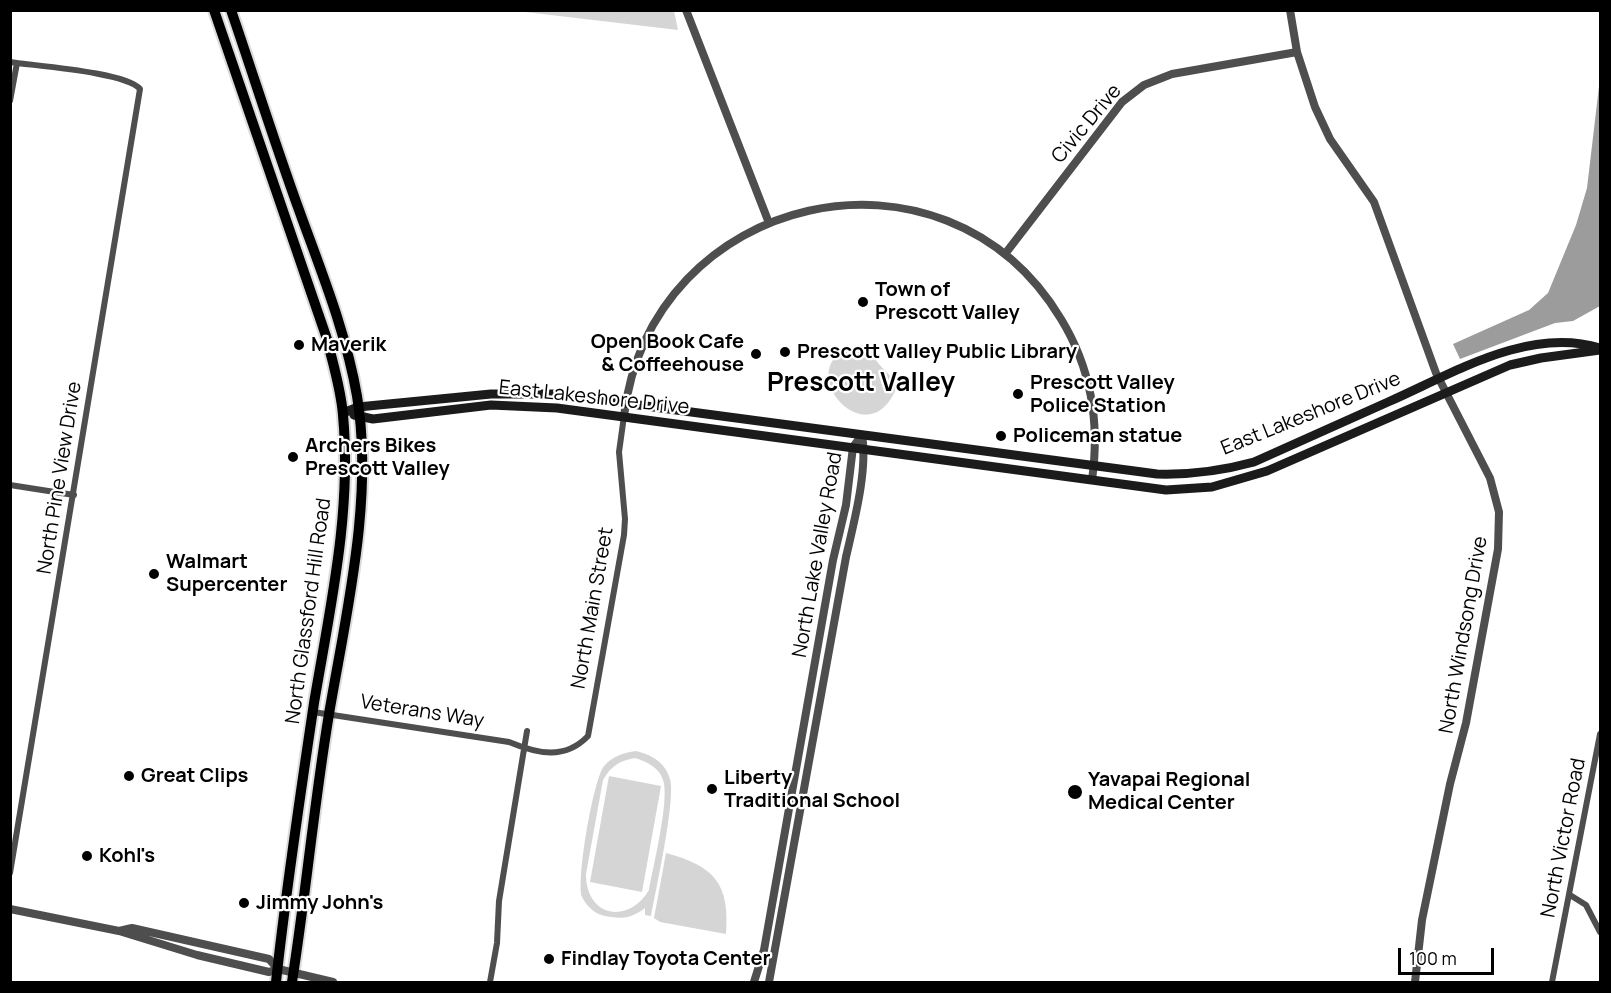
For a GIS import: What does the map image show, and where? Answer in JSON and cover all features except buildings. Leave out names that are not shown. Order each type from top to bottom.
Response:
[{"type":"main road","name":"North Glassford Hill Road","points":[[214,10],[281,212],[327,339],[343,412],[345,496],[339,549],[313,712],[276,982]]},
{"type":"main road","name":"North Glassford Hill Road","points":[[231,10],[339,321],[358,411],[361,461],[358,527],[329,714],[293,978]]},
{"type":"main road","name":"East Lakeshore Drive","points":[[343,412],[491,394],[556,394],[1094,465],[1186,475],[1221,471],[1269,455],[1496,355],[1525,348],[1582,343],[1600,349]]},
{"type":"main road","name":"East Lakeshore Drive","points":[[358,411],[373,419],[491,405],[557,408],[1166,490],[1237,480],[1274,468],[1510,365],[1600,349]]},
{"type":"main road","points":[[491,394],[491,405]]},
{"type":"main road","points":[[1269,455],[1274,468]]},
{"type":"street","points":[[686,10],[768,223]]},
{"type":"street","name":"North Windsong Drive","points":[[1290,10],[1297,52],[1315,107],[1330,139],[1374,202],[1439,380],[1490,478],[1499,512],[1500,530],[1466,723],[1450,784],[1422,921],[1415,982]]},
{"type":"street","name":"Civic Drive","points":[[1005,254],[1122,102],[1144,85],[1172,74],[1297,52]]},
{"type":"street","points":[[10,101],[14,63]]},
{"type":"street","name":"North Pine View Drive","points":[[10,873],[140,89],[135,83],[117,77],[14,63]]},
{"type":"street","points":[[624,416],[644,340],[677,289],[711,256],[741,236],[768,223],[830,207],[891,207],[950,223],[1005,254],[1046,296],[1066,328],[1080,357],[1094,417],[1092,480]]},
{"type":"street","name":"North Main Street","points":[[525,749],[564,753],[577,747],[588,736],[624,535],[625,519],[619,452],[624,416]]},
{"type":"street","name":"North Lake Valley Road","points":[[754,982],[764,950],[846,505],[852,447],[862,435]]},
{"type":"street","name":"North Lake Valley Road","points":[[769,982],[846,557],[858,509],[864,449],[862,435]]},
{"type":"street","points":[[10,485],[74,495]]},
{"type":"street","name":"Veterans Way","points":[[313,712],[509,742],[525,749]]},
{"type":"street","points":[[490,982],[499,901],[527,731]]},
{"type":"street","name":"North Victor Road","points":[[1552,982],[1599,752],[1600,734]]},
{"type":"street","points":[[1570,895],[1586,905],[1600,932]]},
{"type":"street","points":[[10,909],[119,931],[198,955],[269,972],[278,969]]},
{"type":"street","points":[[119,931],[132,928],[214,946],[268,959],[278,969],[293,978],[333,982]]},
{"type":"shaded area","points":[[517,11],[674,11],[678,30]]},
{"type":"shaded area","points":[[1600,78],[1600,306],[1573,321],[1555,323],[1460,359],[1453,344],[1529,310],[1548,293],[1576,225],[1587,188]]},
{"type":"shaded area","points":[[863,345],[863,349],[872,349],[876,360],[891,378],[896,389],[882,409],[866,415],[851,410],[838,399],[830,383],[830,367],[840,353]]},
{"type":"shaded area","points":[[636,751],[652,757],[665,768],[670,779],[670,805],[665,845],[651,916],[645,915],[645,908],[629,917],[616,918],[594,911],[582,897],[583,852],[595,790],[604,766],[618,756]],"holes":[[[635,758],[656,768],[661,775],[665,789],[663,817],[649,890],[630,908],[620,912],[610,911],[600,907],[593,900],[586,874],[603,780],[612,768]]]},
{"type":"shaded area","points":[[609,776],[661,786],[642,892],[590,882]]},
{"type":"shaded area","points":[[666,853],[696,864],[716,879],[725,902],[726,934],[660,922],[654,918]]},
{"type":"place","name":"Town of Prescott Valley","points":[[863,302]]},
{"type":"place","name":"Maverik","points":[[299,345]]},
{"type":"place","name":"Prescott Valley Public Library","points":[[785,352]]},
{"type":"place","name":"Open Book Cafe & Coffeehouse","points":[[756,354]]},
{"type":"place","name":"Prescott Valley Police Station","points":[[1018,394]]},
{"type":"place","name":"Policeman statue","points":[[1001,436]]},
{"type":"place","name":"Archers Bikes Prescott Valley","points":[[293,457]]},
{"type":"place","name":"Walmart Supercenter","points":[[154,574]]},
{"type":"place","name":"Great Clips","points":[[129,776]]},
{"type":"place","name":"Liberty Traditional School","points":[[712,789]]},
{"type":"place","name":"Yavapai Regional Medical Center","points":[[1075,792]]},
{"type":"place","name":"Kohl's","points":[[87,856]]},
{"type":"place","name":"Jimmy John's","points":[[244,903]]},
{"type":"place","name":"Findlay Toyota Center","points":[[549,959]]},
{"type":"district","name":"Prescott Valley","points":[[861,384]]}]
